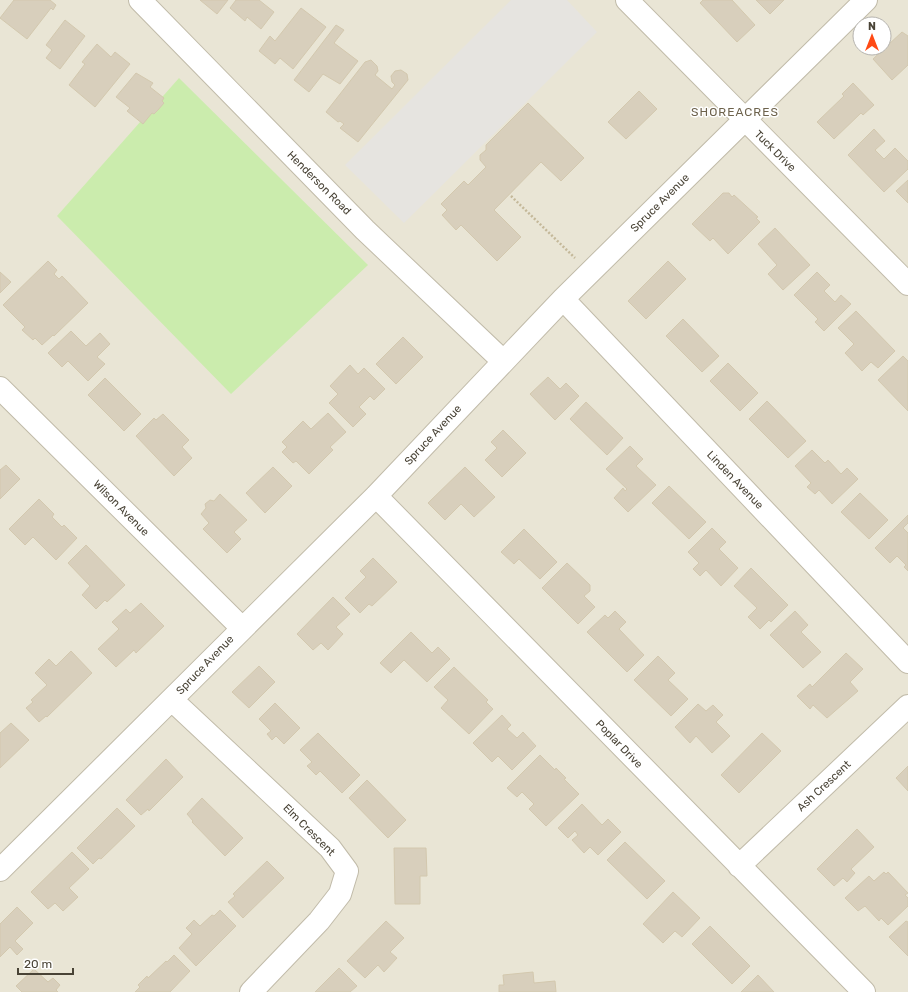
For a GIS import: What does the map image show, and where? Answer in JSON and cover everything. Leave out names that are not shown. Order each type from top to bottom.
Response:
[{"type":"street","name":"Henderson Road","points":[[140,0],[335,200],[503,360]]},
{"type":"street","name":"Tuck Drive","points":[[627,0],[744,120],[908,284]]},
{"type":"street","name":"Spruce Avenue","points":[[0,870],[376,496],[503,360],[563,299],[866,0]]},
{"type":"street","name":"Linden Avenue","points":[[563,299],[908,662]]},
{"type":"street","name":"Wilson Avenue","points":[[0,388],[242,628]]},
{"type":"street","name":"Poplar Drive","points":[[376,496],[864,992]]},
{"type":"street","name":"Elm Crescent","points":[[172,700],[330,848],[347,871],[340,894],[319,921],[251,992]]},
{"type":"street","name":"Ash Crescent","points":[[739,866],[908,706]]},
{"type":"path","points":[[511,196],[575,258]]},
{"type":"shaded area","points":[[0,0],[908,0],[908,992],[0,992]]},
{"type":"shaded area","points":[[511,0],[567,0],[597,32],[404,223],[345,165]]},
{"type":"green space","points":[[179,78],[368,265],[231,394],[57,216]]},
{"type":"building","points":[[14,0],[50,0],[56,5],[53,10],[51,8],[27,39],[0,18]]},
{"type":"building","points":[[200,0],[228,0],[217,14]]},
{"type":"building","points":[[236,0],[259,0],[274,12],[261,29],[247,17],[245,21],[230,8]]},
{"type":"building","points":[[703,0],[732,0],[755,25],[737,42],[700,3]]},
{"type":"building","points":[[756,0],[784,0],[770,14]]},
{"type":"building","points":[[301,8],[326,27],[293,69],[280,58],[275,64],[259,51],[270,36],[275,41]]},
{"type":"building","points":[[65,20],[85,36],[60,69],[46,58],[52,50],[46,45]]},
{"type":"building","points":[[336,25],[344,30],[334,43],[358,61],[340,84],[323,74],[309,92],[294,80]]},
{"type":"building","points":[[902,32],[908,36],[908,65],[892,80],[873,59],[876,56],[892,56],[892,41]]},
{"type":"building","points":[[97,44],[111,57],[115,52],[130,64],[95,107],[69,85],[85,64],[82,62]]},
{"type":"building","points":[[371,60],[377,66],[378,71],[375,75],[392,89],[395,85],[392,82],[391,76],[395,71],[401,70],[407,74],[408,80],[358,142],[340,128],[344,124],[340,121],[338,122],[326,112],[365,62]]},
{"type":"building","points":[[136,73],[153,83],[150,87],[164,98],[162,101],[164,103],[154,114],[152,113],[143,124],[127,111],[130,108],[116,97]]},
{"type":"building","points":[[853,83],[874,105],[863,115],[861,113],[834,139],[817,122],[844,96],[842,94]]},
{"type":"building","points":[[639,91],[657,109],[626,139],[608,122]]},
{"type":"building","points":[[528,103],[584,158],[561,181],[541,162],[494,210],[521,237],[497,261],[461,225],[456,230],[442,215],[447,210],[441,204],[464,181],[468,185],[486,167],[480,160],[480,155],[486,150],[486,145]]},
{"type":"building","points":[[874,129],[885,141],[875,150],[884,159],[895,148],[908,161],[908,169],[884,192],[848,155]]},
{"type":"building","points":[[908,180],[908,203],[896,191]]},
{"type":"building","points":[[723,193],[729,193],[732,197],[734,195],[758,217],[756,218],[760,222],[728,254],[713,238],[710,241],[692,224]]},
{"type":"building","points":[[775,228],[810,265],[783,290],[768,274],[777,265],[758,244]]},
{"type":"building","points":[[48,261],[57,270],[54,274],[59,279],[62,276],[88,303],[54,336],[53,335],[42,345],[35,338],[33,340],[22,330],[25,327],[3,305]]},
{"type":"building","points":[[668,261],[686,279],[646,319],[628,301]]},
{"type":"building","points":[[0,272],[11,282],[0,293]]},
{"type":"building","points":[[817,272],[830,285],[824,291],[835,302],[841,295],[851,304],[824,331],[815,322],[818,319],[794,295]]},
{"type":"building","points":[[856,311],[895,351],[878,368],[871,362],[862,371],[845,353],[854,344],[838,328]]},
{"type":"building","points":[[683,319],[719,356],[702,372],[666,336]]},
{"type":"building","points":[[71,331],[86,346],[100,333],[110,344],[97,357],[105,364],[88,381],[68,361],[62,367],[48,353]]},
{"type":"building","points":[[403,337],[423,357],[396,384],[376,364]]},
{"type":"building","points":[[903,356],[908,361],[908,411],[878,380]]},
{"type":"building","points":[[728,363],[758,393],[740,411],[710,381]]},
{"type":"building","points":[[350,365],[358,374],[364,368],[385,389],[374,400],[370,396],[359,407],[366,414],[353,427],[329,403],[338,394],[330,386]]},
{"type":"building","points":[[548,377],[560,389],[566,383],[579,396],[555,420],[530,394]]},
{"type":"building","points":[[105,378],[141,414],[124,431],[88,395]]},
{"type":"building","points":[[767,401],[806,441],[788,458],[749,419]]},
{"type":"building","points":[[586,402],[623,438],[607,455],[570,419]]},
{"type":"building","points":[[328,413],[346,432],[330,447],[333,450],[309,474],[296,461],[293,463],[282,452],[287,447],[282,442],[303,421],[311,429]]},
{"type":"building","points":[[163,414],[189,440],[182,447],[192,458],[174,476],[136,436],[154,418],[156,420]]},
{"type":"building","points":[[503,430],[526,453],[502,477],[485,460],[497,448],[491,442]]},
{"type":"building","points":[[630,446],[643,459],[636,466],[656,485],[628,512],[614,498],[623,488],[625,491],[627,489],[606,469]]},
{"type":"building","points":[[812,450],[825,463],[828,460],[841,474],[847,468],[858,479],[832,504],[819,490],[815,494],[807,487],[811,483],[795,466]]},
{"type":"building","points":[[6,465],[20,479],[0,499],[0,470]]},
{"type":"building","points":[[273,467],[292,486],[265,513],[246,493]]},
{"type":"building","points":[[465,467],[495,497],[474,517],[461,504],[445,520],[428,503]]},
{"type":"building","points":[[669,486],[706,522],[689,539],[652,503]]},
{"type":"building","points":[[860,493],[888,520],[869,539],[841,512]]},
{"type":"building","points":[[220,494],[247,520],[234,532],[241,539],[227,553],[203,529],[209,523],[201,514],[206,508],[205,504],[210,500],[214,501]]},
{"type":"building","points":[[39,499],[54,514],[52,517],[62,527],[64,525],[77,538],[56,560],[33,537],[25,545],[9,529]]},
{"type":"building","points":[[908,515],[908,523],[903,528],[908,533],[908,571],[904,567],[906,565],[897,556],[890,563],[875,548]]},
{"type":"building","points":[[712,528],[726,542],[719,549],[738,568],[721,586],[706,570],[700,576],[693,569],[699,563],[688,552]]},
{"type":"building","points":[[524,529],[557,562],[540,579],[519,559],[514,564],[501,552]]},
{"type":"building","points":[[86,545],[125,585],[107,602],[105,600],[96,609],[82,595],[90,586],[68,563]]},
{"type":"building","points":[[373,558],[397,582],[372,606],[369,604],[360,613],[345,598],[366,577],[360,571]]},
{"type":"building","points":[[567,563],[590,585],[590,591],[584,596],[595,607],[578,624],[542,588]]},
{"type":"building","points":[[751,568],[788,605],[771,622],[769,620],[760,629],[748,617],[757,608],[734,586]]},
{"type":"building","points":[[333,597],[350,614],[336,627],[343,634],[328,650],[321,643],[313,650],[297,634]]},
{"type":"building","points":[[141,603],[164,626],[136,653],[134,650],[116,667],[98,649],[119,629],[112,622],[126,609],[130,613]]},
{"type":"building","points":[[615,611],[626,622],[619,629],[644,655],[627,672],[587,632],[605,615],[608,618]]},
{"type":"building","points":[[795,611],[808,625],[801,632],[821,652],[803,668],[770,635]]},
{"type":"building","points":[[411,632],[432,653],[438,647],[450,659],[427,682],[404,660],[391,673],[380,663]]},
{"type":"building","points":[[71,651],[92,673],[47,717],[46,716],[39,722],[26,708],[33,702],[31,700],[47,685],[35,673],[49,659],[56,666]]},
{"type":"building","points":[[846,653],[863,669],[850,682],[858,691],[827,718],[813,705],[810,709],[797,696],[810,684],[812,687]]},
{"type":"building","points":[[658,656],[675,673],[668,680],[688,699],[671,716],[634,680]]},
{"type":"building","points":[[259,666],[275,682],[249,708],[232,692]]},
{"type":"building","points":[[454,667],[488,700],[486,702],[493,709],[469,734],[441,708],[448,700],[434,687]]},
{"type":"building","points":[[275,703],[300,728],[284,744],[276,736],[272,740],[267,734],[271,731],[259,719]]},
{"type":"building","points":[[698,704],[706,711],[713,705],[723,715],[716,722],[730,736],[712,753],[696,736],[690,743],[675,727]]},
{"type":"building","points":[[502,715],[511,725],[507,729],[517,738],[523,732],[536,746],[512,770],[498,756],[492,762],[473,743]]},
{"type":"building","points":[[11,723],[29,740],[0,768],[0,733]]},
{"type":"building","points":[[318,733],[360,775],[342,793],[320,771],[316,775],[307,766],[312,762],[300,750]]},
{"type":"building","points":[[762,733],[781,751],[739,793],[721,775]]},
{"type":"building","points":[[540,755],[555,770],[556,768],[566,778],[564,779],[579,794],[546,826],[529,809],[534,804],[522,792],[517,797],[507,788]]},
{"type":"building","points":[[166,759],[183,777],[149,811],[148,809],[141,815],[126,800]]},
{"type":"building","points":[[908,766],[908,791],[896,778]]},
{"type":"building","points":[[367,780],[406,820],[388,838],[349,798]]},
{"type":"building","points":[[202,798],[243,838],[225,856],[192,822],[193,821],[187,814]]},
{"type":"building","points":[[582,804],[602,825],[608,819],[621,832],[598,855],[590,847],[584,853],[572,840],[578,835],[575,831],[568,838],[558,828]]},
{"type":"building","points":[[117,808],[135,826],[101,859],[99,858],[93,864],[77,848]]},
{"type":"building","points":[[857,829],[874,847],[851,869],[855,873],[847,882],[843,878],[834,886],[817,869]]},
{"type":"building","points":[[625,842],[665,881],[647,899],[607,860]]},
{"type":"building","points":[[394,848],[426,848],[427,876],[420,876],[420,904],[395,904]]},
{"type":"building","points":[[72,852],[89,869],[69,888],[78,897],[63,911],[55,903],[48,909],[31,892]]},
{"type":"building","points":[[267,861],[284,878],[243,918],[228,902],[235,896],[233,894]]},
{"type":"building","points":[[884,872],[886,874],[888,872],[908,893],[905,895],[908,898],[908,906],[888,925],[881,918],[879,921],[865,906],[858,911],[845,898],[869,876],[874,881]]},
{"type":"building","points":[[673,892],[700,918],[682,937],[675,931],[663,943],[643,924]]},
{"type":"building","points":[[17,907],[33,923],[15,941],[23,949],[17,955],[10,947],[0,957],[0,924]]},
{"type":"building","points":[[220,910],[236,926],[196,966],[179,948],[192,934],[186,928],[194,920],[200,926]]},
{"type":"building","points":[[386,921],[404,938],[390,952],[397,958],[384,972],[378,965],[365,978],[347,961]]},
{"type":"building","points":[[906,921],[908,922],[908,956],[889,937]]},
{"type":"building","points":[[710,926],[750,966],[732,984],[692,944]]},
{"type":"building","points":[[174,955],[190,971],[170,992],[135,992],[140,987],[138,985],[147,976],[148,978]]},
{"type":"building","points":[[339,968],[357,986],[350,992],[315,992]]},
{"type":"building","points":[[34,969],[48,982],[53,978],[60,985],[56,990],[58,992],[22,992],[16,986]]},
{"type":"building","points":[[533,972],[534,983],[555,981],[556,992],[499,992],[499,985],[504,985],[503,975]]},
{"type":"building","points":[[758,975],[774,992],[741,992]]},
{"type":"district","name":"SHOREACRES","points":[[735,112]]}]
